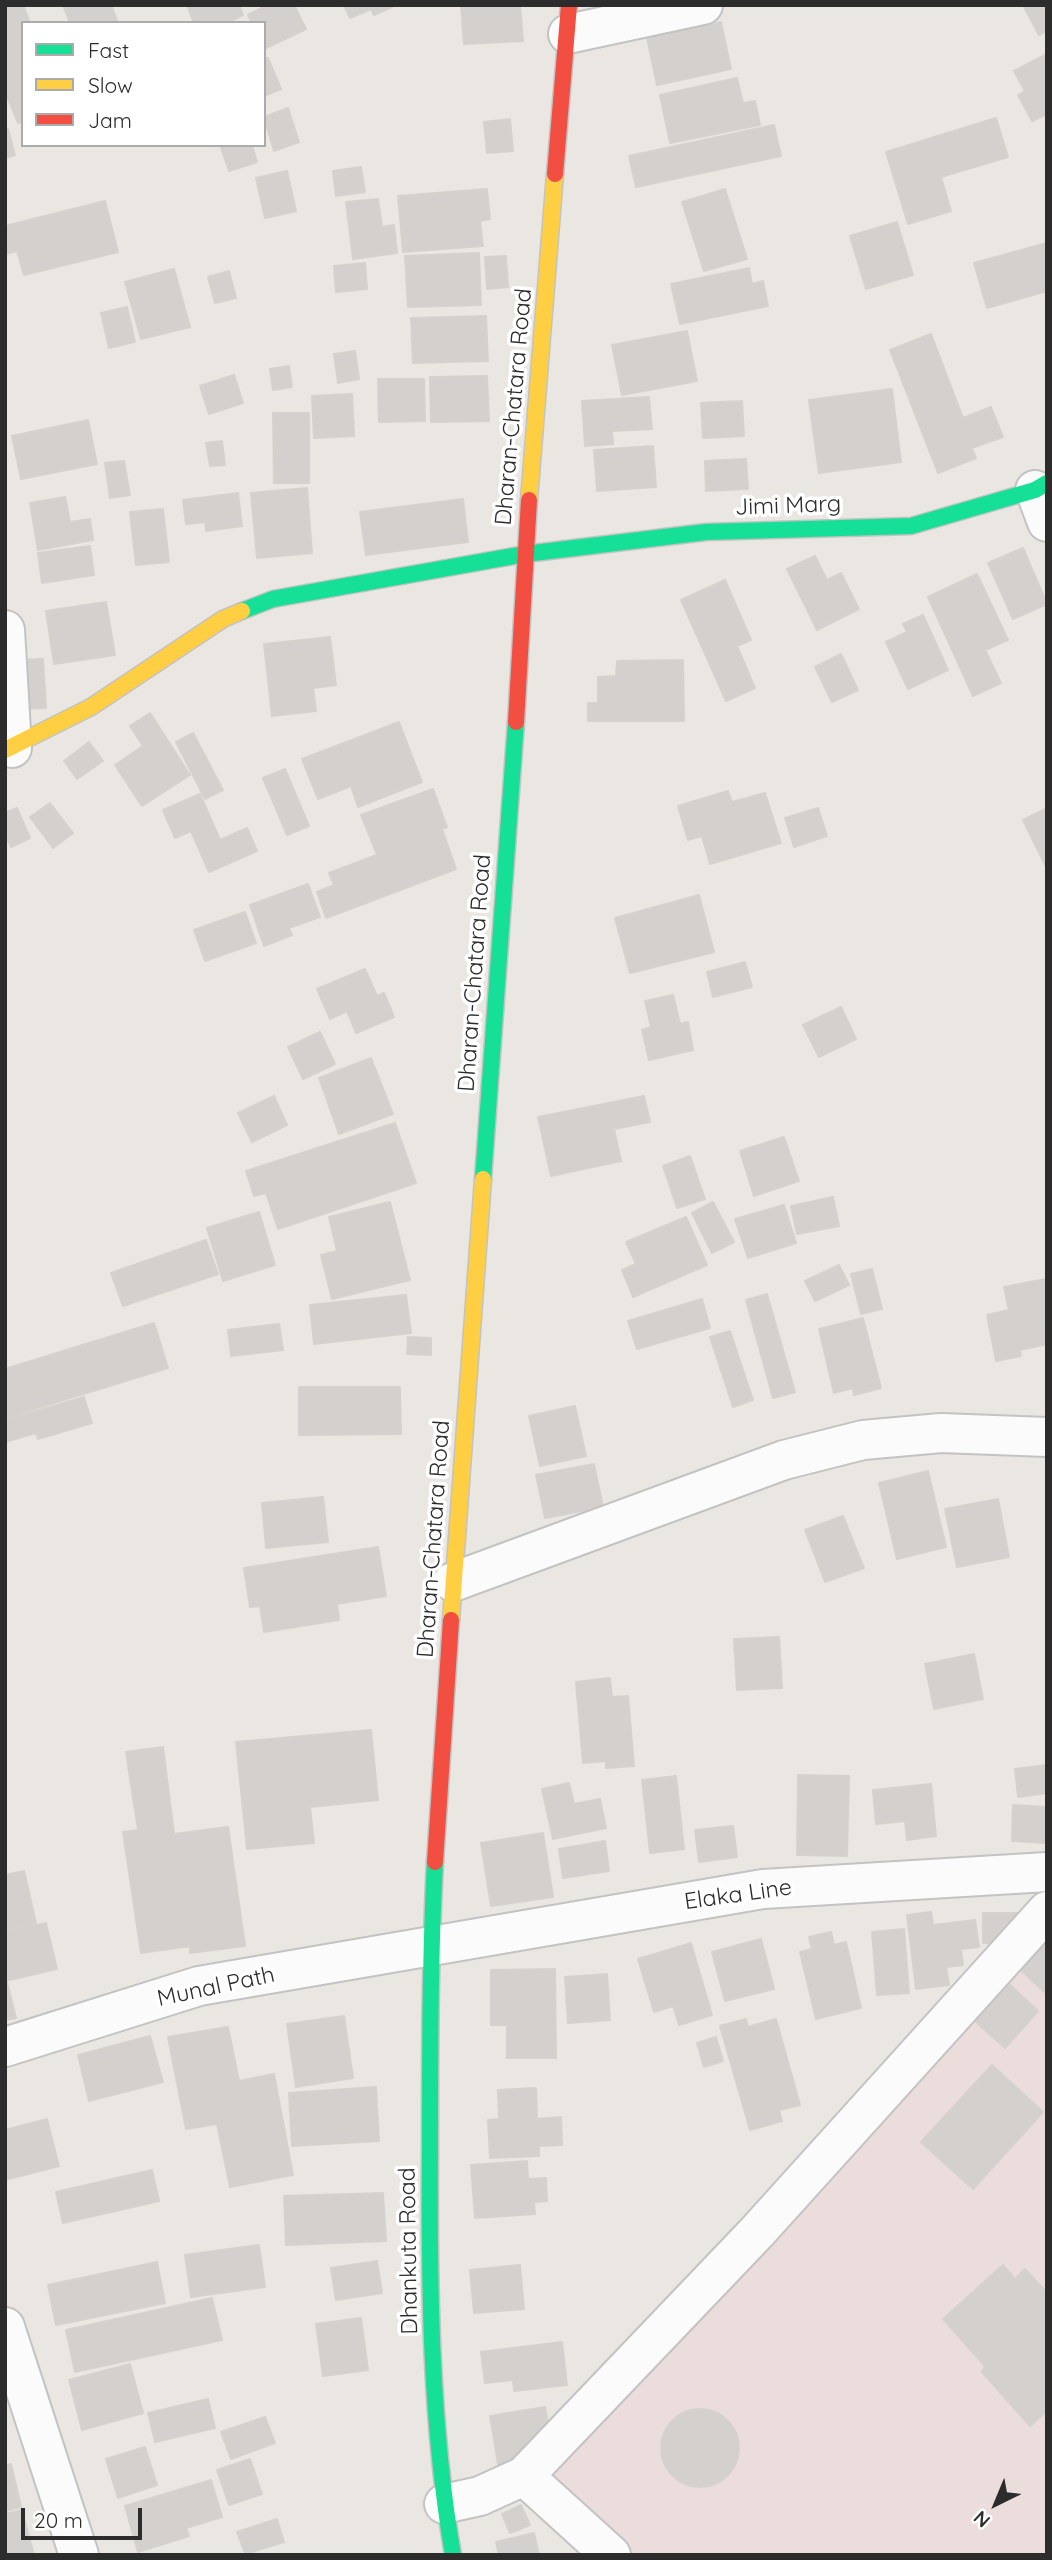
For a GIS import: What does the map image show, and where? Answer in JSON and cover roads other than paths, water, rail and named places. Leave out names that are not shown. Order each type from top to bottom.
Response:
[{"type":"main road","name":"Dharan-Chatara Road","points":[[431,1945],[453,1582],[517,706],[525,554],[569,20]]},
{"type":"main road","name":"Jimi Marg","points":[[9,749],[91,707],[223,619],[273,599],[525,554],[706,531],[911,526],[1043,498]]},
{"type":"main road","name":"Dhankuta Road","points":[[431,1945],[429,2273],[444,2504],[453,2555]]},
{"type":"street","points":[[569,20],[703,5]]},
{"type":"street","points":[[5,630],[9,749]]},
{"type":"street","points":[[453,1582],[784,1460],[863,1440],[941,1433],[1047,1437]]},
{"type":"street","name":"Elaka Line","points":[[431,1945],[763,1889],[1047,1872]]},
{"type":"street","points":[[444,2504],[480,2496],[524,2476],[757,2232],[1047,1911]]},
{"type":"street","name":"Munal Path","points":[[5,2047],[199,1986],[431,1945]]},
{"type":"street","points":[[5,2327],[79,2555]]},
{"type":"street","points":[[524,2476],[611,2555]]}]
